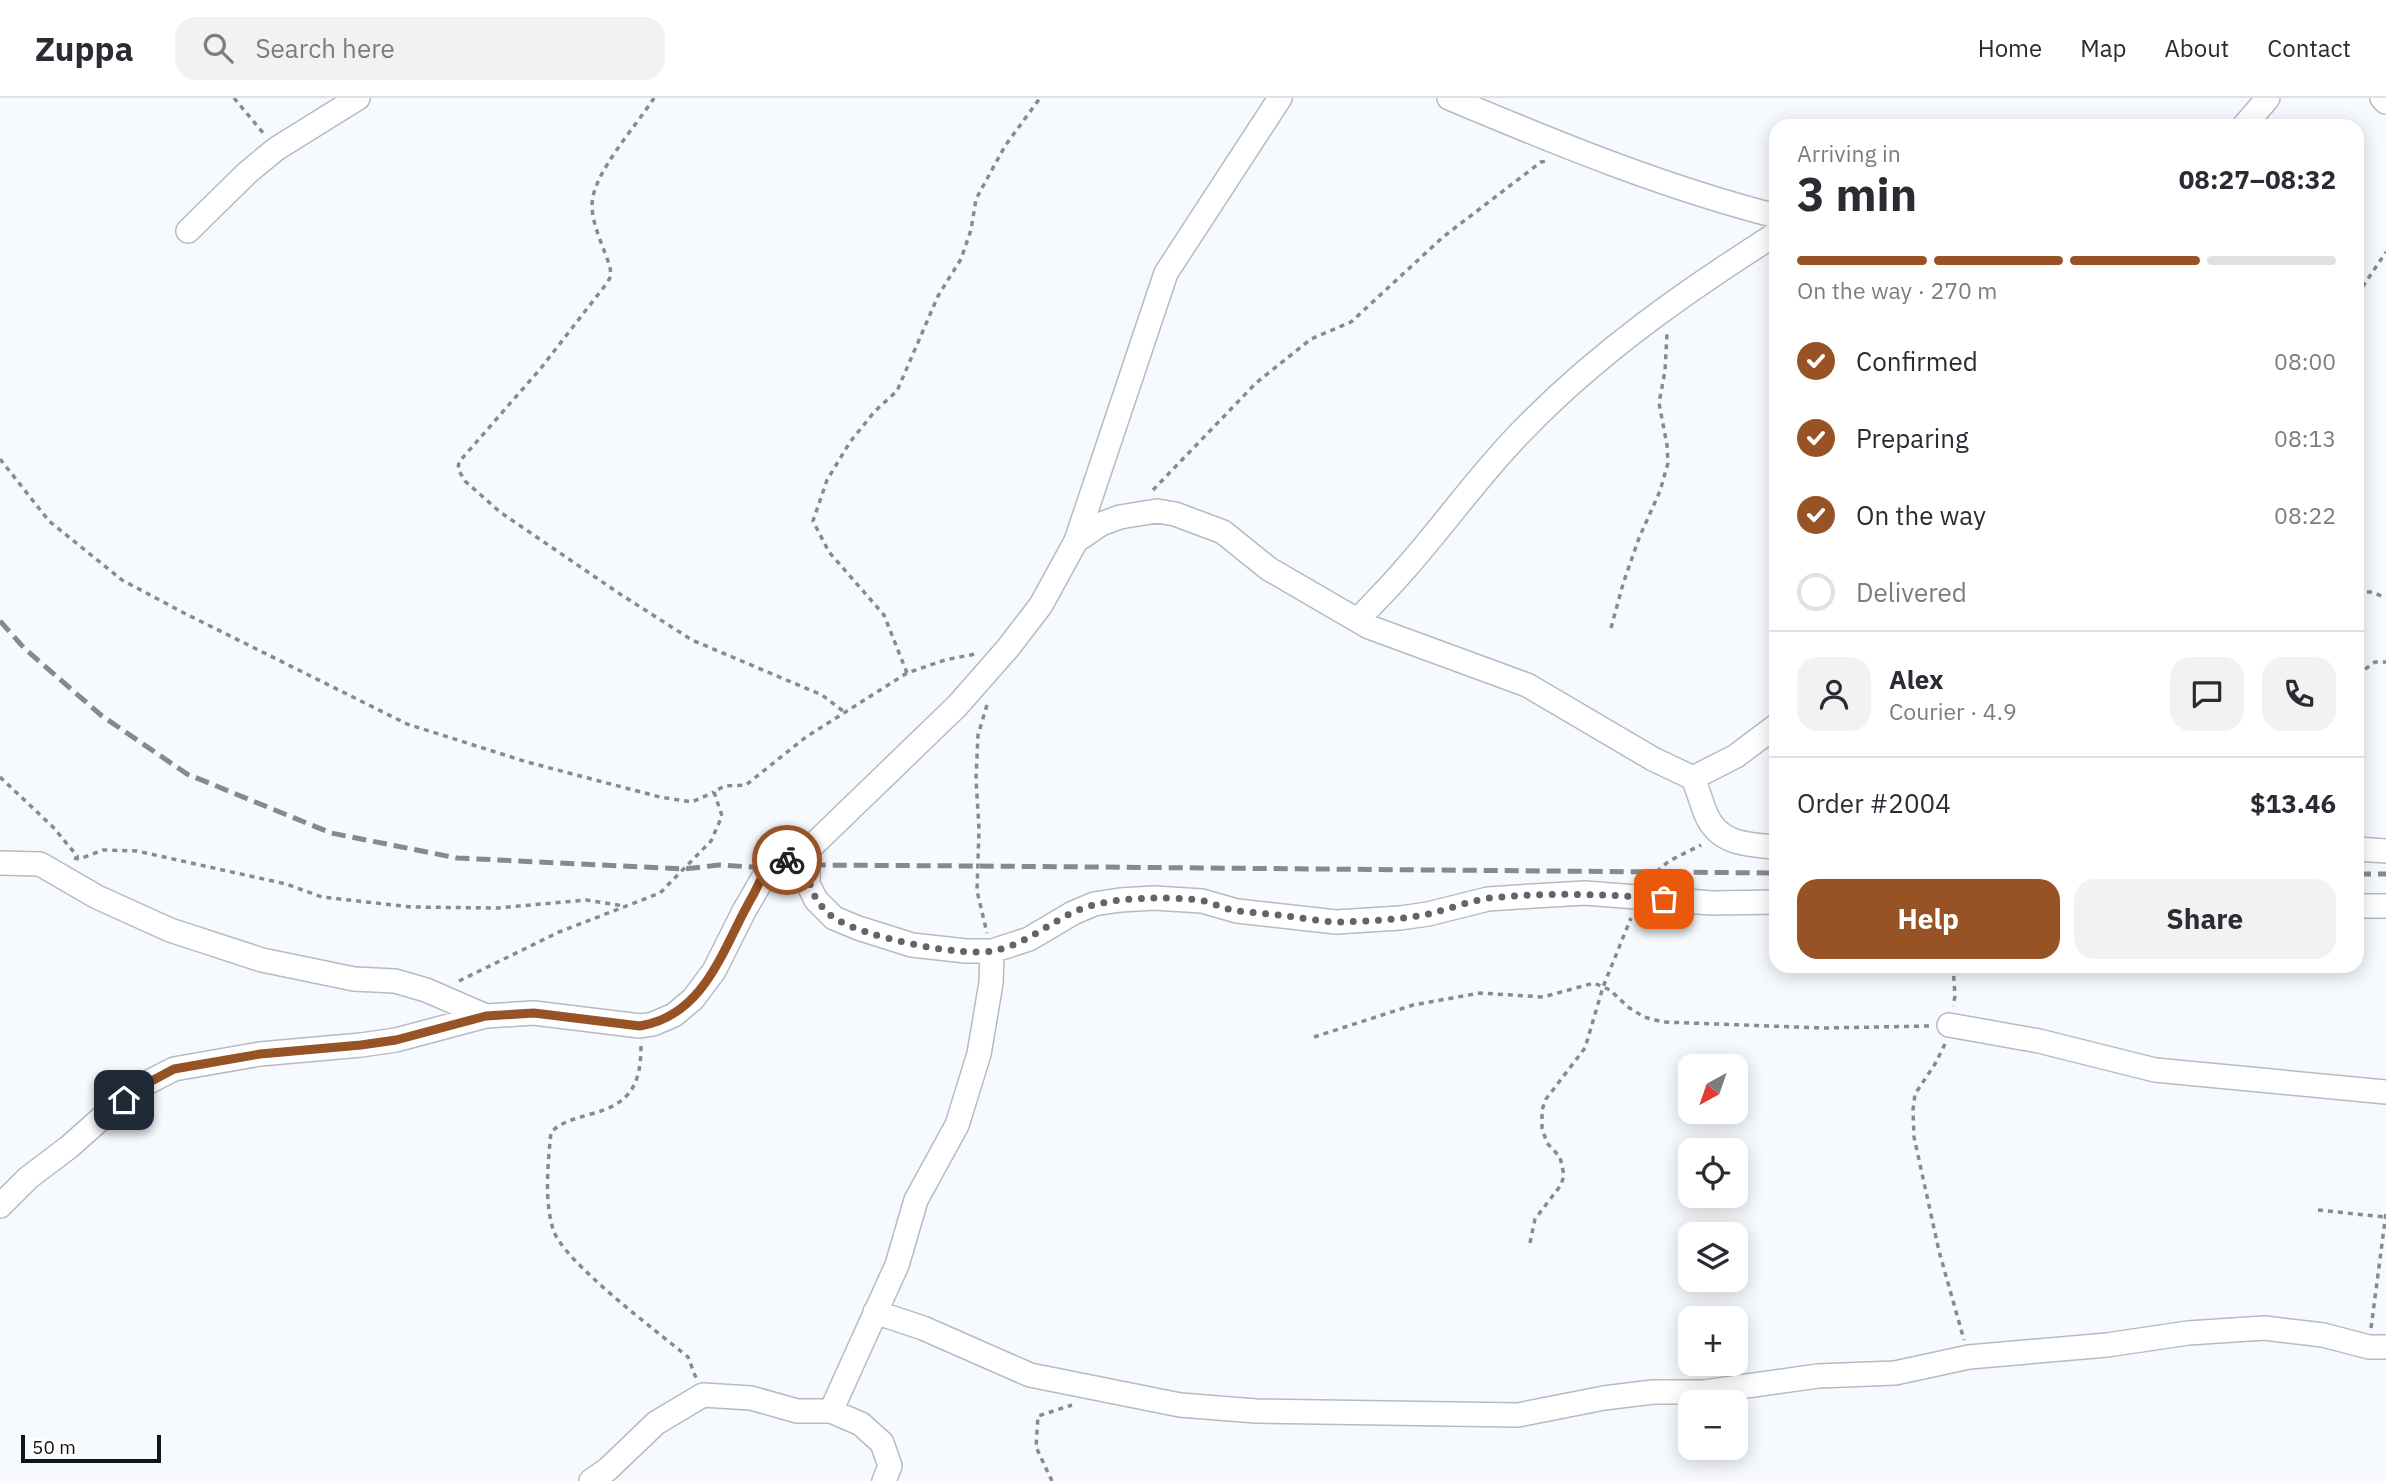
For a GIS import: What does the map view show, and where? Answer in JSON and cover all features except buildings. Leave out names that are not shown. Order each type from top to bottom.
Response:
[{"type":"street","points":[[188,232],[247,173],[276,149],[358,98]]},
{"type":"street","points":[[0,1206],[27,1178],[69,1147],[105,1115],[144,1085],[174,1069],[260,1054],[396,1040],[486,1016],[534,1013],[640,1026],[674,1015],[693,999],[714,971],[769,868],[810,848],[957,706],[1008,648],[1041,605],[1076,541],[1166,273],[1280,98]]},
{"type":"street","points":[[1448,98],[1652,180],[1769,214]]},
{"type":"street","points":[[2250,119],[2268,98]]},
{"type":"street","points":[[1358,620],[1405,569],[1471,487],[1525,428],[1590,366],[1667,306],[1769,239]]},
{"type":"street","points":[[1076,541],[1101,524],[1120,517],[1157,511],[1175,514],[1223,532],[1269,569],[1358,620],[1423,648],[1527,685],[1653,759],[1693,778],[1706,816],[1719,835],[1738,843],[1769,846]]},
{"type":"street","points":[[1693,778],[1736,756],[1769,731]]},
{"type":"street","points":[[810,848],[808,884],[816,900],[834,918],[912,944],[992,951],[1029,939],[1083,908],[1120,900],[1154,898],[1202,901],[1237,911],[1336,922],[1428,914],[1488,898],[1585,893],[1712,903],[1769,902]]},
{"type":"street","points":[[2364,849],[2386,850]]},
{"type":"street","points":[[0,863],[40,864],[97,897],[170,930],[262,960],[354,979],[395,981],[426,990],[486,1016]]},
{"type":"street","points":[[2364,906],[2386,906]]},
{"type":"street","points":[[831,1411],[897,1265],[916,1200],[957,1125],[979,1054],[991,982],[992,951]]},
{"type":"street","points":[[1949,1025],[2039,1041],[2155,1070],[2386,1092]]},
{"type":"street","points":[[875,1312],[923,1328],[1030,1375],[1180,1405],[1256,1411],[1518,1415],[1616,1396],[1653,1392],[1704,1392],[1818,1376],[1895,1373],[1969,1357],[2107,1345],[2188,1333],[2264,1328],[2323,1335],[2377,1347]]},
{"type":"street","points":[[591,1481],[608,1469],[656,1423],[703,1395],[751,1398],[797,1411],[831,1411],[861,1424],[882,1443],[890,1466],[884,1481]]},
{"type":"path","points":[[234,98],[276,149]]},
{"type":"path","points":[[654,98],[610,161],[595,188],[593,215],[611,276],[541,368],[458,463],[458,469],[465,481],[499,512],[692,640],[822,695],[843,711]]},
{"type":"path","points":[[906,673],[884,615],[829,552],[813,521],[827,480],[850,442],[875,411],[897,391],[938,296],[961,259],[971,230],[976,199],[1005,146],[1040,98]]},
{"type":"path","points":[[1150,493],[1256,383],[1311,339],[1351,322],[1443,237],[1541,162],[1582,154]]},
{"type":"path","points":[[2364,285],[2386,252]]},
{"type":"path","points":[[1611,628],[1627,572],[1660,491],[1668,463],[1659,404],[1665,371],[1667,306]]},
{"type":"path","points":[[0,459],[49,521],[122,580],[184,613],[407,724],[527,762],[660,797],[692,802],[724,786],[746,785],[806,737],[906,673],[945,660],[1008,648]]},
{"type":"path","points":[[2364,592],[2386,597]]},
{"type":"path","points":[[2364,670],[2375,662],[2386,662]]},
{"type":"path","points":[[991,694],[978,735],[976,779],[979,829],[978,891],[992,951]]},
{"type":"path","points":[[0,777],[53,827],[79,859]]},
{"type":"path","points":[[426,990],[468,978],[559,933],[660,893],[711,841],[722,816],[714,792]]},
{"type":"path","points":[[1530,1243],[1535,1219],[1560,1185],[1564,1175],[1560,1157],[1547,1143],[1542,1128],[1542,1110],[1546,1099],[1585,1048],[1635,896],[1669,861],[1719,835]]},
{"type":"path","points":[[71,858],[79,859],[103,850],[137,851],[286,884],[322,897],[411,907],[496,908],[586,900],[626,907]]},
{"type":"path","points":[[1953,973],[1955,996],[1947,1039],[1935,1064],[1915,1094],[1914,1137],[1939,1251],[1969,1357]]},
{"type":"path","points":[[1314,1037],[1413,1005],[1480,993],[1544,997],[1594,983],[1644,1017],[1663,1022],[1824,1028],[1949,1025]]},
{"type":"path","points":[[640,1026],[641,1063],[636,1084],[625,1100],[601,1112],[562,1122],[551,1132],[548,1162],[553,1229],[559,1242],[583,1269],[688,1357],[703,1395]]},
{"type":"path","points":[[2318,1210],[2386,1215],[2377,1347]]},
{"type":"path","points":[[1052,1481],[1036,1447],[1038,1416],[1075,1404]]},
{"type":"railway","points":[[0,621],[24,648],[102,716],[187,774],[331,833],[457,858],[684,869],[719,865],[769,868],[810,865],[1769,873]]},
{"type":"railway","points":[[2364,874],[2386,874]]},
{"type":"way so far","points":[[787,860],[810,848],[808,884],[816,900],[834,918],[912,944],[966,951],[992,951],[1029,939],[1094,904],[1120,900],[1154,898],[1202,901],[1237,911],[1336,922],[1428,914],[1488,898],[1585,893],[1664,899]]},
{"type":"route","points":[[124,1100],[144,1085],[174,1069],[260,1054],[396,1040],[486,1016],[534,1013],[640,1026],[653,1024],[674,1015],[693,999],[714,971],[769,868],[787,860]]}]
